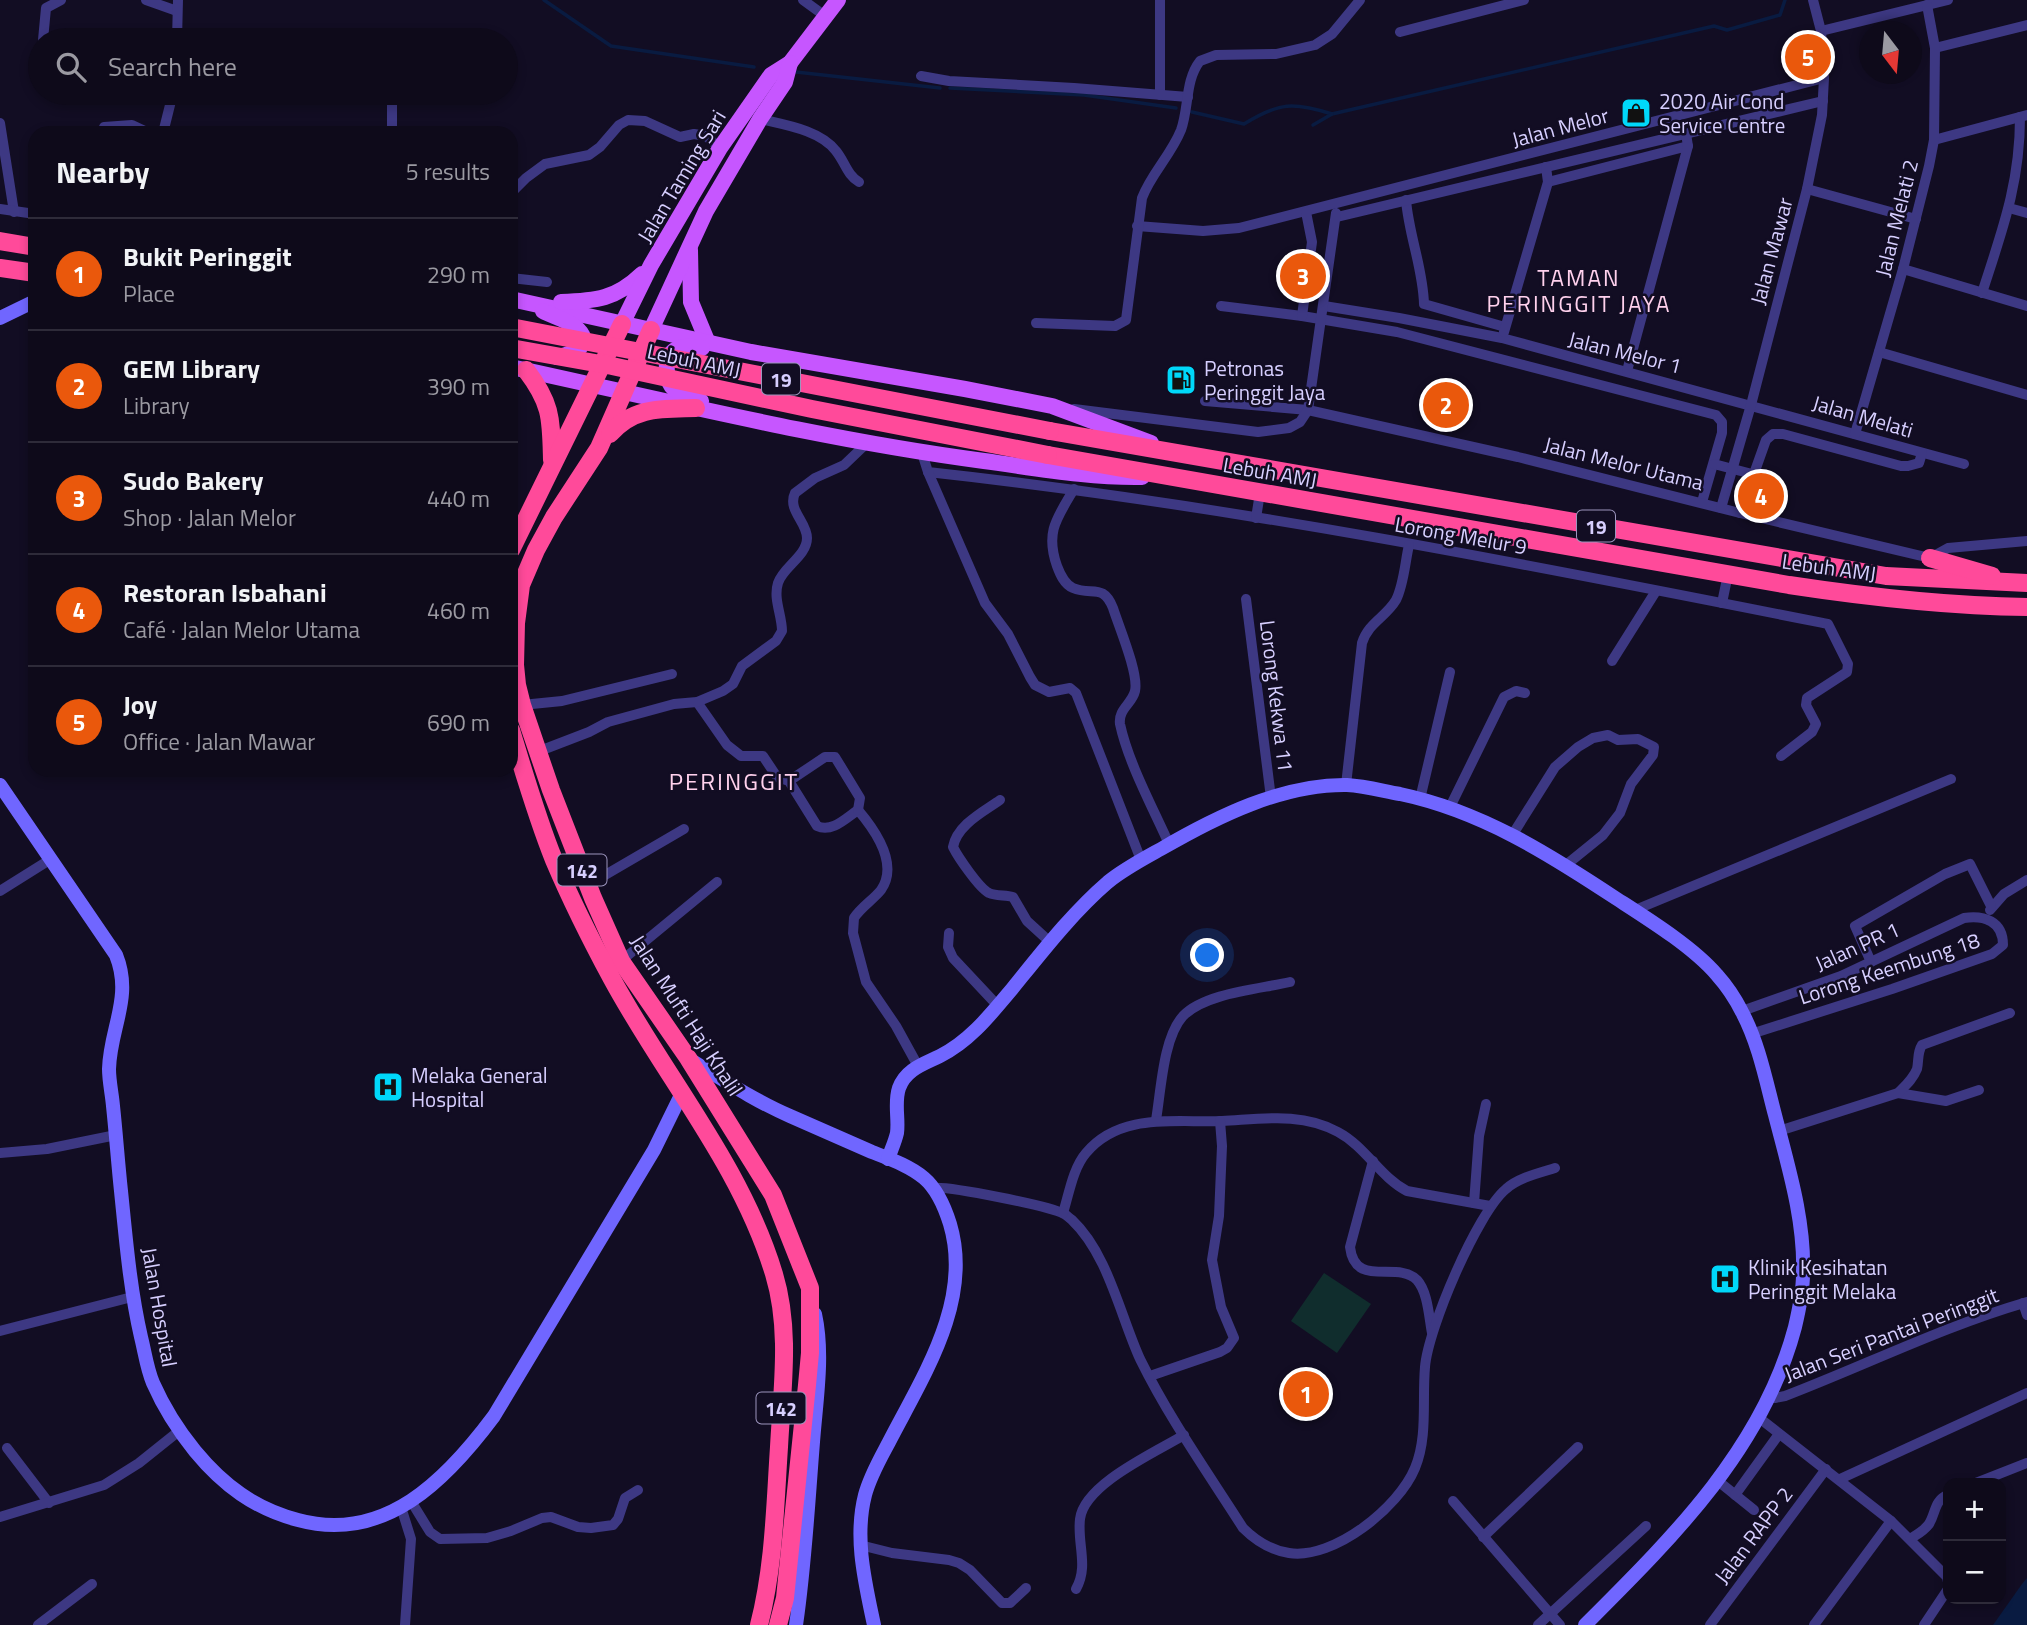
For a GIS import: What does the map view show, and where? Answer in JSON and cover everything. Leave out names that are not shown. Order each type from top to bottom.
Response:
[{"type":"highway","points":[[0,241],[28,246]]},
{"type":"highway","points":[[4,268],[28,273]]},
{"type":"highway","points":[[518,535],[622,324]]},
{"type":"highway","name":"Lebuh AMJ","points":[[518,328],[1183,455],[1886,576],[2019,583]]},
{"type":"highway","name":"Jalan Mufti Haji Khalil","points":[[518,608],[521,585],[536,550],[599,448],[651,330]]},
{"type":"highway","name":"Lebuh AMJ","points":[[518,349],[1048,455],[1728,574],[1910,601],[2027,607]]},
{"type":"highway","points":[[518,369],[545,398],[551,416],[552,464]]},
{"type":"highway","points":[[599,448],[618,425],[637,413],[650,409],[696,408]]},
{"type":"highway","points":[[1930,558],[2019,583]]},
{"type":"highway","name":"Jalan Mufti Haji Khalil","points":[[518,682],[522,705],[537,752],[588,885],[621,961],[688,1058],[774,1195],[810,1288]]},
{"type":"highway","name":"Jalan Mufti Haji Khalil","points":[[518,751],[554,859],[576,907],[612,980],[696,1115],[753,1219],[775,1275],[785,1340],[773,1543],[759,1625]]},
{"type":"highway","name":"142","points":[[780,1625],[810,1353],[810,1288]]},
{"type":"main road","name":"Jalan Taming Sari","points":[[622,324],[651,265],[720,148],[771,75],[790,63],[838,0]]},
{"type":"main road","name":"Jalan Taming Sari","points":[[651,330],[691,241],[760,119],[785,82],[790,63]]},
{"type":"main road","points":[[691,241],[691,302],[708,343]]},
{"type":"main road","points":[[537,303],[588,302],[607,297],[622,291],[651,265]]},
{"type":"main road","points":[[518,300],[751,352],[965,388],[1052,406],[1183,455]]},
{"type":"main road","points":[[518,301],[572,325],[581,334],[583,344],[576,352],[568,355],[518,367]]},
{"type":"main road","points":[[751,352],[684,347],[674,351],[668,359],[667,370],[674,390],[683,395],[766,423]]},
{"type":"main road","points":[[518,368],[592,386],[866,444],[1063,479],[1165,476]]},
{"type":"street","points":[[44,28],[46,8],[61,0]]},
{"type":"street","points":[[146,0],[177,5],[177,28]]},
{"type":"street","points":[[803,0],[825,16]]},
{"type":"street","points":[[1160,0],[1160,95]]},
{"type":"street","points":[[1036,323],[1115,326],[1126,320],[1137,226],[1146,187],[1181,131],[1195,67],[1200,61],[1216,55],[1276,54],[1315,44],[1332,34],[1360,0]]},
{"type":"street","points":[[1400,32],[1524,0]]},
{"type":"street","name":"Jalan Mawar","points":[[1721,508],[1751,405],[1807,189],[1823,101],[1821,32],[1813,0]]},
{"type":"street","points":[[1821,32],[1948,0]]},
{"type":"street","name":"Jalan Melati 2","points":[[1855,434],[1903,269],[1934,140],[1935,48],[1927,5]]},
{"type":"street","points":[[1935,48],[2027,25]]},
{"type":"street","points":[[921,76],[949,81],[1188,97]]},
{"type":"street","name":"Jalan Melor","points":[[1137,226],[1222,231],[1334,205],[1824,78]]},
{"type":"street","name":"Jalan Melor","points":[[1337,217],[1823,101]]},
{"type":"street","points":[[165,126],[170,105]]},
{"type":"street","points":[[392,105],[392,126]]},
{"type":"street","points":[[1934,140],[2023,116],[2019,163],[2010,208],[1982,293]]},
{"type":"street","points":[[760,119],[820,137],[829,143],[853,178],[859,182]]},
{"type":"street","points":[[518,186],[545,164],[589,155],[600,147],[619,125],[628,120],[645,121],[680,137],[700,134],[720,148]]},
{"type":"street","points":[[0,123],[14,212]]},
{"type":"street","points":[[1646,124],[1651,142]]},
{"type":"street","points":[[1627,371],[1688,146],[1686,134]]},
{"type":"street","points":[[1548,182],[1688,146]]},
{"type":"street","points":[[1482,167],[1486,181]]},
{"type":"street","points":[[1406,200],[1423,282],[1424,304],[1503,333],[1548,182],[1546,167]]},
{"type":"street","points":[[1807,189],[1916,219]]},
{"type":"street","points":[[1052,406],[1258,432],[1289,428],[1300,422],[1308,411],[1337,217],[1334,205]]},
{"type":"street","points":[[2010,208],[2027,213]]},
{"type":"street","points":[[0,209],[28,213]]},
{"type":"street","points":[[1302,316],[1312,242],[1306,212]]},
{"type":"street","points":[[1903,269],[2027,306]]},
{"type":"street","points":[[518,279],[547,282]]},
{"type":"street","points":[[0,318],[28,305]]},
{"type":"street","points":[[1221,306],[1397,332],[1716,415],[1722,422],[1722,433],[1702,502]]},
{"type":"street","name":"Jalan Melor 1","points":[[1324,306],[1503,333],[1545,351],[1751,405]]},
{"type":"street","points":[[1541,368],[1545,351]]},
{"type":"street","points":[[1878,352],[2027,395]]},
{"type":"street","points":[[1669,402],[1673,384]]},
{"type":"street","points":[[1205,401],[1308,411]]},
{"type":"street","name":"Jalan Melati","points":[[1751,405],[1964,464]]},
{"type":"street","name":"Jalan Melor Utama","points":[[1308,411],[1518,457],[1930,558]]},
{"type":"street","points":[[1817,443],[1823,425]]},
{"type":"street","points":[[1740,513],[1766,440],[1773,434],[1783,434],[1901,466],[1919,463],[1922,453]]},
{"type":"street","points":[[537,752],[635,713],[697,702],[733,684],[742,666],[776,641],[782,631],[776,590],[783,571],[806,545],[807,537],[793,504],[795,493],[815,478],[844,465],[866,444]]},
{"type":"street","points":[[922,453],[985,603],[1008,634],[1030,677],[1042,690],[1049,692],[1070,688],[1076,693],[1141,860]]},
{"type":"street","points":[[1714,464],[1752,474]]},
{"type":"street","name":"Lorong Melur 9","points":[[928,472],[1063,479],[1073,489],[1409,545],[1828,624],[1848,664],[1847,672],[1807,698],[1806,705],[1816,724],[1812,732],[1781,756]]},
{"type":"street","points":[[1073,489],[1055,522],[1051,534],[1052,548],[1065,582],[1076,589],[1102,592],[1113,608],[1136,679],[1135,694],[1123,709],[1119,720],[1126,745],[1169,844]]},
{"type":"street","points":[[1256,518],[1260,494]]},
{"type":"street","points":[[1930,558],[1948,548],[2027,541]]},
{"type":"street","points":[[1346,785],[1362,643],[1372,624],[1396,600],[1409,545]]},
{"type":"street","points":[[1722,603],[1728,574]]},
{"type":"street","points":[[1612,661],[1656,591]]},
{"type":"street","name":"Lorong Kekwa 11","points":[[1245,599],[1270,798]]},
{"type":"street","points":[[1420,799],[1450,671]]},
{"type":"street","points":[[522,705],[562,701],[672,674]]},
{"type":"street","points":[[1450,807],[1504,697],[1516,691],[1525,693]]},
{"type":"street","points":[[697,702],[727,745],[741,756],[763,756],[778,777],[789,782],[813,820],[823,829],[830,828],[858,810],[858,792],[835,757],[825,757],[789,782]]},
{"type":"street","points":[[1513,834],[1555,767],[1578,747],[1593,738],[1608,735],[1618,740],[1638,739],[1654,747],[1653,755],[1631,784],[1620,813],[1604,835],[1566,865]]},
{"type":"street","points":[[1635,910],[1951,779]]},
{"type":"street","name":"Jalan Hospital","points":[[0,785],[116,955],[121,968],[123,995],[109,1069],[132,1297],[152,1381],[179,1431],[231,1489],[249,1501],[281,1515],[313,1524],[347,1525],[365,1522],[406,1504],[443,1476],[466,1453],[494,1416],[653,1150],[682,1093]]},
{"type":"street","points":[[888,1158],[897,1131],[900,1087],[906,1076],[918,1066],[942,1056],[964,1042],[998,1006],[1050,942],[1109,882],[1169,844],[1236,811],[1270,798],[1346,785],[1450,807],[1513,834],[1635,910],[1716,974],[1742,1011],[1759,1055],[1779,1131],[1799,1219],[1803,1275],[1796,1324],[1769,1396],[1758,1417],[1718,1481],[1689,1517],[1585,1625]]},
{"type":"street","points":[[1000,800],[959,833],[953,847],[982,888],[989,893],[1013,897],[1027,921],[1050,942]]},
{"type":"street","points":[[858,810],[879,839],[887,868],[884,884],[879,892],[854,918],[853,933],[866,982],[896,1026],[918,1066]]},
{"type":"street","points":[[588,885],[684,829]]},
{"type":"street","points":[[0,891],[51,859]]},
{"type":"street","points":[[1871,962],[1855,926],[1945,874],[1970,864],[1991,906]]},
{"type":"street","points":[[1986,918],[1991,906],[2004,894],[2027,880]]},
{"type":"street","points":[[621,961],[717,882]]},
{"type":"street","name":"Jalan PR 1","points":[[1742,1011],[1840,976],[1948,924],[1964,918],[1986,918]]},
{"type":"street","name":"Lorong Keembung 18","points":[[1751,1034],[1992,954],[2003,945],[2003,937],[1994,923],[1986,918]]},
{"type":"street","points":[[950,933],[948,947],[953,958],[998,1006]]},
{"type":"street","points":[[1156,1120],[1164,1064],[1183,1017],[1195,1007],[1210,1001],[1290,982]]},
{"type":"street","points":[[1898,1093],[1916,1070],[1917,1053],[1922,1045],[2010,1013]]},
{"type":"street","points":[[688,1058],[733,1087],[786,1115],[915,1172],[933,1188],[946,1213],[956,1263],[953,1295],[942,1336],[872,1475],[862,1510],[860,1545],[874,1625]]},
{"type":"street","points":[[1779,1131],[1898,1093],[1946,1101],[1979,1090]]},
{"type":"street","points":[[1474,1203],[1479,1136],[1486,1104]]},
{"type":"street","points":[[668,1122],[696,1115]]},
{"type":"street","points":[[1063,1213],[1086,1153],[1112,1133],[1156,1120],[1281,1118],[1320,1124],[1339,1132],[1356,1144],[1391,1180],[1408,1191],[1490,1206]]},
{"type":"street","points":[[1150,1376],[1227,1349],[1234,1338],[1221,1307],[1212,1260],[1219,1216],[1222,1146],[1220,1121]]},
{"type":"street","points":[[0,1153],[47,1149],[116,1135]]},
{"type":"street","points":[[1373,1161],[1350,1247],[1351,1256],[1358,1266],[1367,1271],[1407,1275],[1416,1279],[1424,1295],[1432,1334]]},
{"type":"street","points":[[933,1188],[953,1188],[1063,1213],[1081,1230],[1095,1252],[1150,1376],[1243,1528],[1255,1540],[1291,1553],[1311,1552],[1344,1540],[1371,1523],[1391,1505],[1406,1486],[1416,1466],[1421,1444],[1425,1364],[1445,1297],[1490,1206],[1507,1187],[1555,1168]]},
{"type":"street","name":"Jalan Mufti Haji Khalil","points":[[796,1625],[804,1574],[819,1332],[810,1288]]},
{"type":"street","points":[[0,1331],[132,1297]]},
{"type":"street","points":[[2025,1303],[2027,1315]]},
{"type":"street","name":"Jalan Seri Pantai Peringgit","points":[[1769,1396],[1785,1396],[1948,1328],[2025,1303]]},
{"type":"street","points":[[1840,1479],[2027,1393]]},
{"type":"street","points":[[1758,1417],[1891,1521],[1943,1576]]},
{"type":"street","points":[[0,1517],[94,1489],[114,1479],[179,1431]]},
{"type":"street","points":[[1735,1495],[1779,1434]]},
{"type":"street","points":[[1076,1589],[1083,1569],[1080,1517],[1087,1502],[1100,1487],[1184,1435]]},
{"type":"street","points":[[1483,1537],[1578,1447]]},
{"type":"street","points":[[7,1448],[49,1503]]},
{"type":"street","points":[[1988,1478],[2027,1462]]},
{"type":"street","name":"Jalan RAPP 2","points":[[1710,1625],[1826,1469]]},
{"type":"street","points":[[1718,1481],[1754,1510]]},
{"type":"street","points":[[406,1504],[430,1532],[440,1539],[487,1538],[542,1517],[551,1517],[578,1527],[613,1525],[618,1519],[625,1498],[638,1490]]},
{"type":"street","points":[[1910,1539],[1926,1528],[1936,1505],[1943,1497]]},
{"type":"street","points":[[1453,1501],[1560,1625]]},
{"type":"street","points":[[405,1625],[411,1539],[406,1504]]},
{"type":"street","points":[[1814,1625],[1891,1521]]},
{"type":"street","points":[[1538,1625],[1646,1527]]},
{"type":"street","points":[[860,1545],[892,1553],[959,1563],[970,1570],[1002,1603],[1010,1603],[1026,1588]]},
{"type":"street","points":[[38,1625],[92,1584]]},
{"type":"street","points":[[1924,1625],[1943,1596]]},
{"type":"green space","points":[[1324,1273],[1371,1304],[1337,1353],[1291,1321]]},
{"type":"water","points":[[2027,1578],[2027,1625],[1993,1625],[2022,1584]]},
{"type":"waterway","points":[[544,0],[611,46],[754,67]]},
{"type":"waterway","points":[[1192,112],[1244,124],[1267,111],[1287,106],[1307,107],[1332,114],[1714,26],[1727,30],[1780,15],[1785,0]]},
{"type":"waterway","points":[[796,72],[940,88]]},
{"type":"waterway","points":[[950,88],[1084,95],[1176,108]]},
{"type":"waterway","points":[[1313,125],[1332,114]]},
{"type":"place","name":"Joy","points":[[1808,57]]},
{"type":"place","name":"2020 Air Cond Service Centre","points":[[1636,113]]},
{"type":"place","name":"Sudo Bakery","points":[[1303,276]]},
{"type":"place","name":"Petronas Peringgit Jaya","points":[[1181,380]]},
{"type":"place","name":"GEM Library","points":[[1446,405]]},
{"type":"place","name":"Restoran Isbahani","points":[[1761,496]]},
{"type":"place","name":"Melaka General Hospital","points":[[388,1087]]},
{"type":"place","name":"Klinik Kesihatan Peringgit Melaka","points":[[1725,1279]]},
{"type":"place","name":"Bukit Peringgit","points":[[1306,1394]]},
{"type":"district","name":"TAMAN PERINGGIT JAYA","points":[[1579,290]]},
{"type":"district","name":"PERINGGIT","points":[[734,781]]}]
